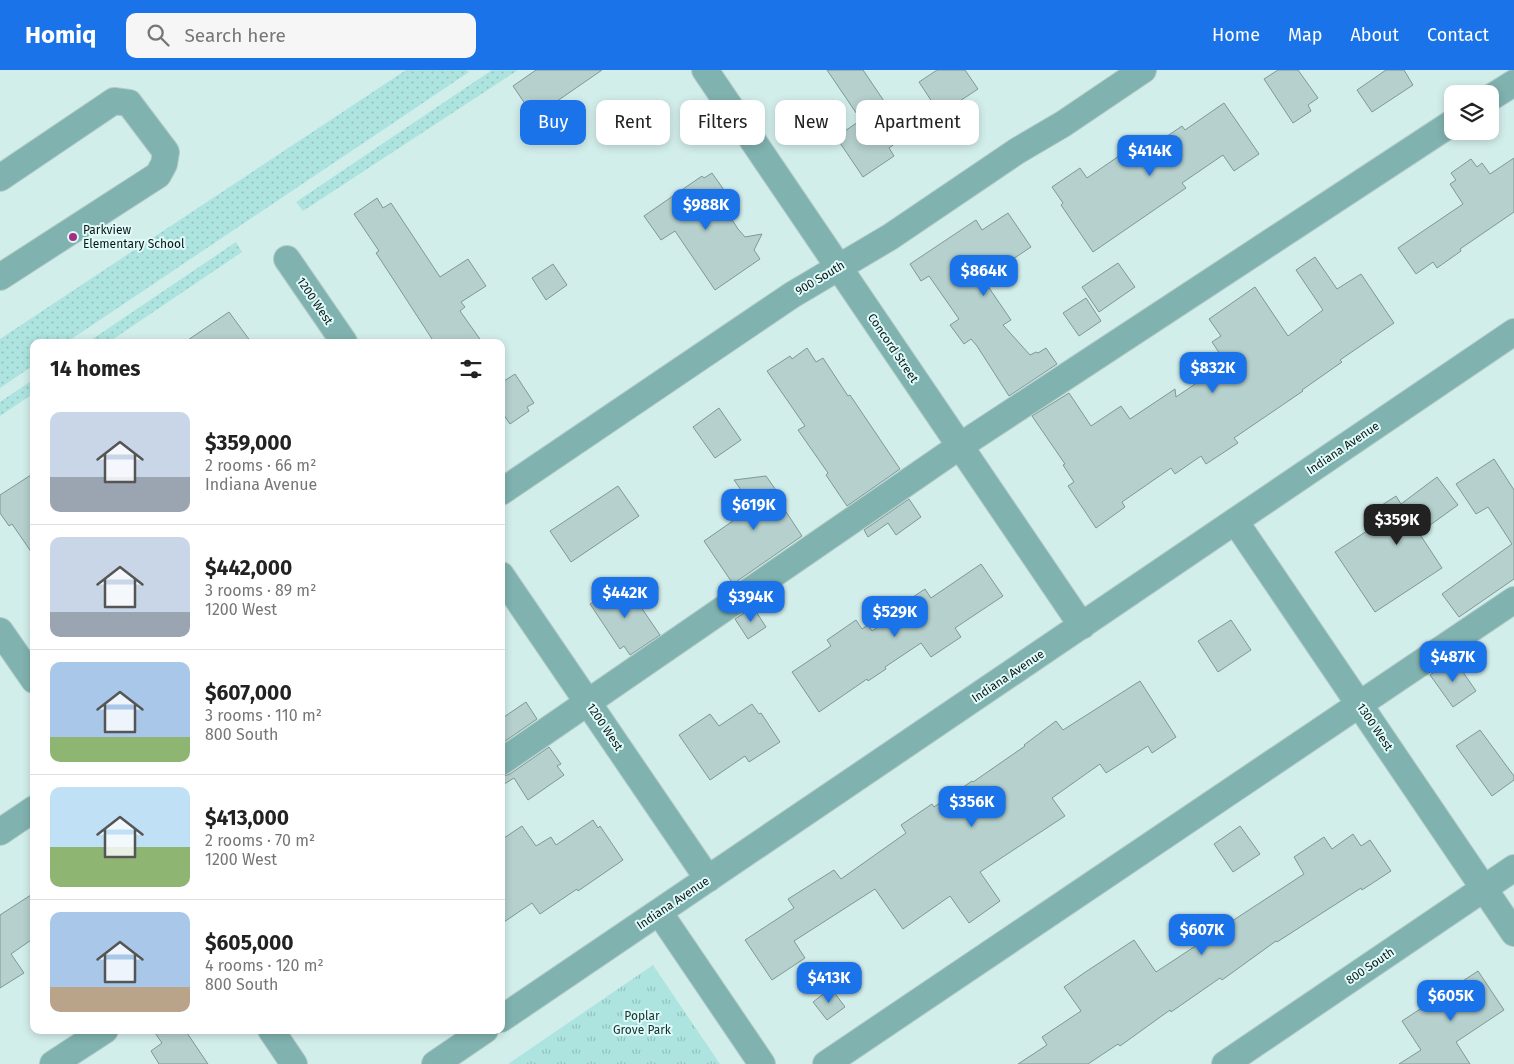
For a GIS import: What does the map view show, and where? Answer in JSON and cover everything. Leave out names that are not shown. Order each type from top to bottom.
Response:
[{"type":"street","name":"Concord Street","points":[[704,70],[1082,626]]},
{"type":"street","name":"900 South","points":[[505,489],[792,295],[890,237],[1017,151],[1062,124],[1143,70]]},
{"type":"street","points":[[1499,92],[1514,83]]},
{"type":"street","points":[[0,178],[114,101],[129,103],[166,152],[164,164],[158,175],[0,278]]},
{"type":"street","points":[[505,759],[960,446],[1444,128]]},
{"type":"street","name":"1200 West","points":[[287,259],[342,339]]},
{"type":"street","name":"Indiana Avenue","points":[[505,1016],[1514,332]]},
{"type":"street","name":"1300 West","points":[[1235,522],[1514,933]]},
{"type":"street","name":"1200 West","points":[[505,581],[708,880]]},
{"type":"street","points":[[826,1064],[1514,600]]},
{"type":"street","points":[[0,631],[30,674]]},
{"type":"street","points":[[0,832],[30,812]]},
{"type":"street","name":"800 South","points":[[1225,1064],[1514,868]]},
{"type":"street","points":[[659,912],[762,1064]]},
{"type":"street","points":[[53,1064],[99,1034]]},
{"type":"street","points":[[274,1034],[294,1064]]},
{"type":"street","points":[[435,1064],[480,1034]]},
{"type":"green space","points":[[406,70],[466,70],[469,72],[71,339],[30,339],[30,368],[0,388],[0,339]]},
{"type":"green space","points":[[492,70],[518,70],[303,211],[296,202]]},
{"type":"green space","points":[[236,242],[242,252],[113,339],[92,339]]},
{"type":"green space","points":[[30,382],[30,396],[0,416],[0,402]]},
{"type":"green space","name":"Poplar Grove Park","points":[[653,965],[720,1064],[508,1064]]},
{"type":"building","points":[[536,70],[602,70],[559,100],[522,100],[513,86]]},
{"type":"building","points":[[827,70],[863,70],[883,100],[856,100],[856,113]]},
{"type":"building","points":[[937,70],[965,70],[978,89],[961,100],[931,100],[919,82]]},
{"type":"building","points":[[1278,70],[1298,70],[1318,98],[1308,105],[1311,111],[1293,123],[1264,79]]},
{"type":"building","points":[[1386,70],[1404,70],[1413,85],[1372,112],[1357,90]]},
{"type":"building","points":[[1224,103],[1259,154],[1234,171],[1223,155],[1182,183],[1186,188],[1093,252],[1061,205],[1063,203],[1052,187],[1080,168],[1087,178],[1132,147],[1138,156],[1182,126],[1185,130]]},
{"type":"building","points":[[856,123],[856,145],[893,145],[889,148],[894,156],[863,177],[841,145],[846,145],[846,130]]},
{"type":"building","points":[[1514,158],[1514,212],[1460,249],[1461,251],[1437,268],[1433,262],[1416,274],[1398,248],[1463,204],[1450,184],[1456,180],[1451,173],[1471,159],[1477,167],[1482,163],[1490,174]]},
{"type":"building","points":[[712,173],[724,190],[716,195],[738,229],[745,237],[762,234],[754,250],[760,259],[715,290],[675,231],[661,240],[644,216],[702,176],[704,178]]},
{"type":"building","points":[[377,198],[383,208],[391,203],[440,277],[468,259],[486,286],[461,302],[465,307],[460,311],[480,339],[432,339],[376,253],[379,251],[354,214]]},
{"type":"building","points":[[1008,213],[1031,247],[983,279],[1011,320],[1003,325],[1030,355],[1046,348],[1057,364],[1009,396],[977,346],[971,339],[964,344],[950,325],[959,319],[929,276],[921,281],[910,264],[976,220],[982,230]]},
{"type":"building","points":[[1315,257],[1337,289],[1361,274],[1394,323],[1340,360],[1342,362],[1303,391],[1234,438],[1238,443],[1206,464],[1201,456],[1175,474],[1171,468],[1122,502],[1125,507],[1096,528],[1068,486],[1074,482],[1063,465],[1065,464],[1032,416],[1069,393],[1091,426],[1121,406],[1130,419],[1175,389],[1176,397],[1226,363],[1212,342],[1221,336],[1209,319],[1255,287],[1288,336],[1323,310],[1296,270]]},
{"type":"building","points":[[1118,263],[1135,287],[1099,312],[1082,287]]},
{"type":"building","points":[[553,264],[567,285],[546,300],[532,278]]},
{"type":"building","points":[[1086,298],[1101,321],[1079,336],[1063,313]]},
{"type":"building","points":[[229,312],[249,339],[189,339]]},
{"type":"building","points":[[807,348],[816,362],[823,358],[900,469],[847,506],[826,475],[828,473],[798,430],[805,426],[767,371],[790,356],[792,359]]},
{"type":"building","points":[[515,374],[534,403],[527,407],[529,411],[510,424],[505,417],[505,380]]},
{"type":"building","points":[[719,408],[741,440],[715,458],[693,427]]},
{"type":"building","points":[[1494,459],[1514,490],[1514,579],[1459,617],[1442,594],[1512,544],[1488,507],[1476,514],[1456,484]]},
{"type":"building","points":[[30,476],[30,550],[12,524],[9,526],[0,513],[0,495]]},
{"type":"building","points":[[766,476],[778,493],[775,495],[802,536],[733,584],[704,541],[753,507],[734,480]]},
{"type":"building","points":[[1437,477],[1458,505],[1419,533],[1442,568],[1375,612],[1335,552],[1376,525],[1368,514],[1396,496],[1401,504]]},
{"type":"building","points":[[618,486],[639,516],[571,562],[550,531]]},
{"type":"building","points":[[909,499],[921,517],[896,535],[888,523],[868,537],[864,530]]},
{"type":"building","points":[[981,564],[1003,596],[955,628],[961,637],[931,657],[921,643],[885,667],[886,669],[868,681],[867,679],[819,712],[792,672],[831,646],[827,640],[856,620],[862,629],[868,625],[872,631],[910,606],[907,601],[925,589],[931,598]]},
{"type":"building","points":[[623,581],[660,635],[630,655],[624,646],[620,649],[590,604]]},
{"type":"building","points":[[753,607],[766,627],[748,639],[735,619]]},
{"type":"building","points":[[1231,620],[1251,650],[1218,672],[1198,641]]},
{"type":"building","points":[[1454,659],[1476,691],[1453,707],[1430,675]]},
{"type":"building","points":[[1140,681],[1176,737],[1152,753],[1148,746],[1106,773],[1100,764],[1052,798],[1065,816],[980,872],[1000,901],[969,923],[950,896],[903,929],[875,889],[794,941],[805,958],[772,980],[745,940],[794,908],[788,899],[834,870],[841,879],[906,833],[901,825],[932,804],[934,807],[973,782],[1025,746],[1056,721],[1063,730]]},
{"type":"building","points":[[526,702],[537,719],[505,741],[505,716]]},
{"type":"building","points":[[752,704],[759,714],[761,713],[780,742],[749,762],[745,756],[710,780],[679,735],[710,714],[719,726]]},
{"type":"building","points":[[1480,730],[1514,776],[1514,780],[1492,796],[1456,746]]},
{"type":"building","points":[[549,747],[561,764],[557,766],[564,775],[528,800],[514,778],[505,784],[505,776]]},
{"type":"building","points":[[593,820],[598,828],[600,826],[623,860],[540,914],[532,903],[505,921],[505,837],[522,826],[536,846],[551,837],[556,845]]},
{"type":"building","points":[[1240,826],[1260,854],[1233,872],[1214,844]]},
{"type":"building","points":[[1353,834],[1361,846],[1370,840],[1391,871],[1276,941],[1222,980],[1220,978],[1171,1012],[1170,1010],[1120,1046],[1118,1044],[1088,1064],[1018,1064],[1047,1045],[1042,1037],[1081,1011],[1064,987],[1084,973],[1134,940],[1156,972],[1197,945],[1194,941],[1226,918],[1229,923],[1304,874],[1294,857],[1324,837],[1332,849]]},
{"type":"building","points":[[30,896],[30,941],[11,954],[24,973],[0,988],[0,915]]},
{"type":"building","points":[[1478,971],[1504,1010],[1456,1042],[1470,1064],[1399,1064],[1421,1050],[1402,1021]]},
{"type":"building","points":[[831,988],[845,1007],[827,1020],[813,1002]]},
{"type":"building","points":[[156,1034],[188,1034],[208,1064],[159,1064],[151,1051],[162,1043]]},
{"type":"place","name":"Parkview Elementary School","points":[[73,237]]}]
